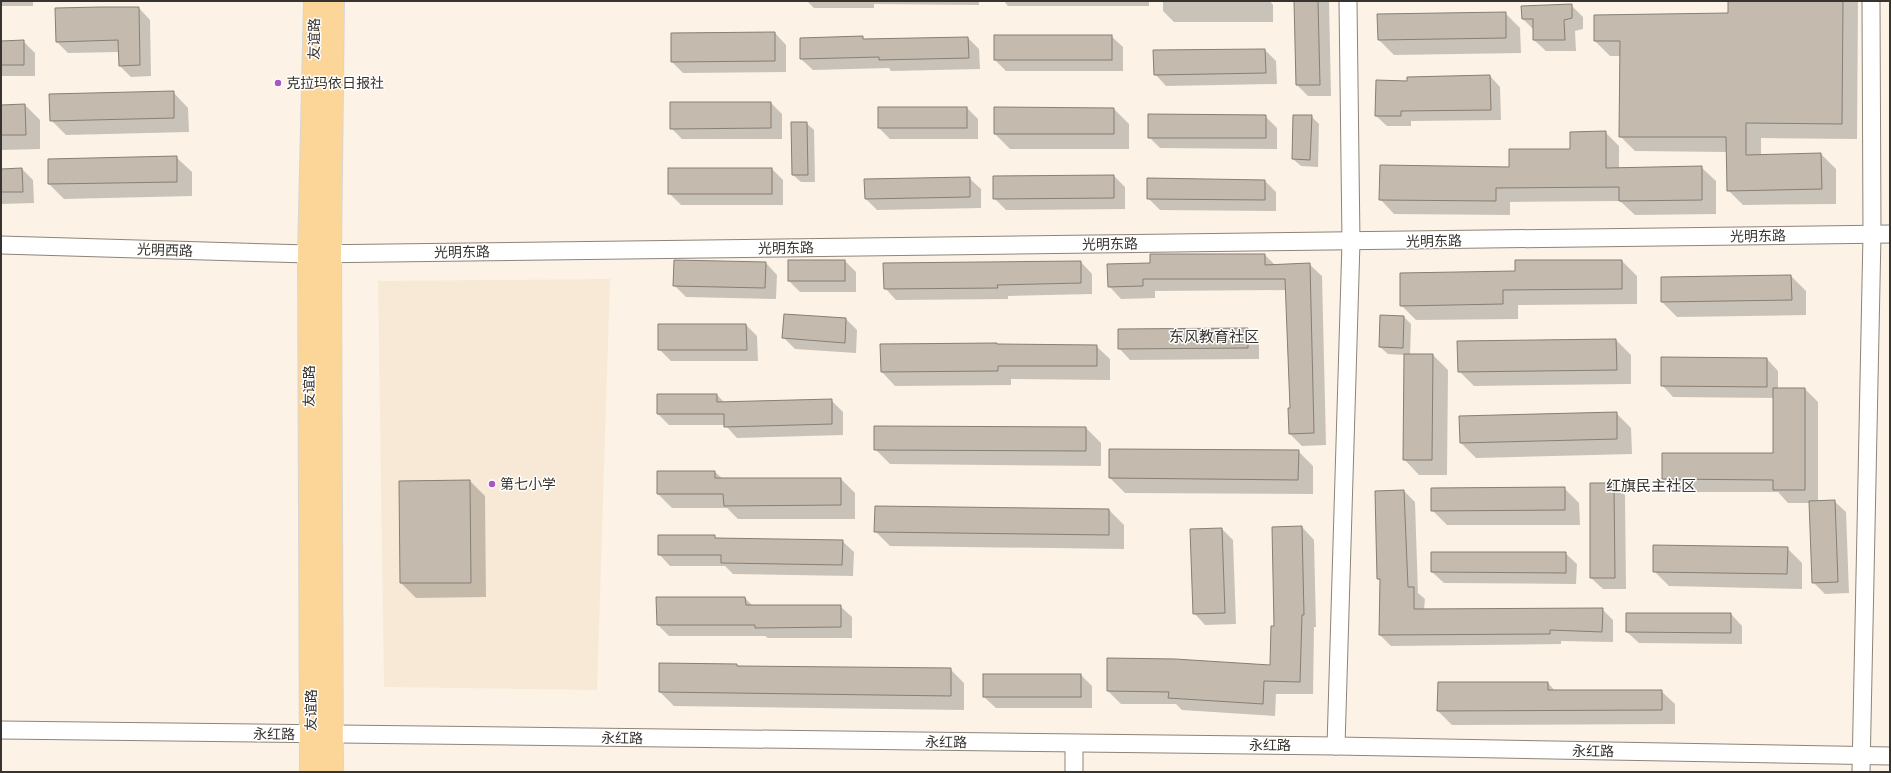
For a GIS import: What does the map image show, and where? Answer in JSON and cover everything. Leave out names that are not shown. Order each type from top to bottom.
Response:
[{"type":"main road","name":"友谊路","points":[[311,772],[321,734],[319,254],[315,1]]},
{"type":"main road","name":"友谊路","points":[[319,254],[333,1]]},
{"type":"main road","name":"友谊路","points":[[321,734],[332,772]]},
{"type":"street","points":[[1336,746],[1351,242],[1348,1]]},
{"type":"street","points":[[1861,764],[1872,234],[1871,1]]},
{"type":"street","name":"光明东路","points":[[319,254],[1890,234]]},
{"type":"street","name":"光明西路","points":[[1,245],[319,254]]},
{"type":"street","name":"永红路","points":[[1,730],[1336,746],[1861,764],[1890,756]]},
{"type":"street","points":[[1074,744],[1074,772]]},
{"type":"shaded area","name":"第七小学","points":[[610,279],[597,690],[384,687],[378,281]]},
{"type":"building","points":[[1294,1],[1318,1],[1320,85],[1296,85]]},
{"type":"building","points":[[1728,1],[1843,1],[1842,124],[1746,123],[1746,155],[1821,153],[1822,189],[1727,191],[1726,137],[1619,137],[1620,41],[1594,41],[1594,15],[1728,13]]},
{"type":"building","points":[[1572,4],[1572,18],[1564,20],[1565,40],[1533,40],[1533,19],[1522,19],[1521,6]]},
{"type":"building","points":[[139,7],[140,65],[119,66],[118,40],[56,42],[55,8]]},
{"type":"building","points":[[1506,12],[1506,38],[1378,40],[1377,14]]},
{"type":"building","points":[[775,32],[775,61],[671,62],[671,33]]},
{"type":"building","points":[[994,35],[1112,35],[1112,60],[994,60]]},
{"type":"building","points":[[863,36],[863,39],[968,37],[969,58],[879,60],[879,57],[800,59],[800,38]]},
{"type":"building","points":[[24,40],[24,65],[1,65],[1,41]]},
{"type":"building","points":[[1265,49],[1266,73],[1154,75],[1153,50]]},
{"type":"building","points":[[1490,75],[1491,110],[1401,111],[1401,116],[1375,116],[1376,80],[1407,81],[1407,77]]},
{"type":"building","points":[[174,91],[174,118],[50,121],[49,94]]},
{"type":"building","points":[[670,102],[771,102],[771,128],[670,129]]},
{"type":"building","points":[[25,104],[26,135],[1,135],[1,105]]},
{"type":"building","points":[[878,107],[967,107],[967,128],[878,128]]},
{"type":"building","points":[[994,107],[1114,108],[1114,134],[994,134]]},
{"type":"building","points":[[1148,114],[1266,115],[1266,138],[1148,138]]},
{"type":"building","points":[[1293,115],[1312,115],[1310,160],[1292,159]]},
{"type":"building","points":[[791,122],[807,122],[808,175],[792,175]]},
{"type":"building","points":[[1606,131],[1606,168],[1702,166],[1702,200],[1619,201],[1619,187],[1496,188],[1496,201],[1379,200],[1380,165],[1509,167],[1509,149],[1570,149],[1570,132]]},
{"type":"building","points":[[177,156],[177,182],[48,184],[48,159]]},
{"type":"building","points":[[22,168],[23,192],[1,192],[1,169]]},
{"type":"building","points":[[668,168],[772,168],[772,194],[668,194]]},
{"type":"building","points":[[1114,175],[1114,198],[993,199],[993,176]]},
{"type":"building","points":[[970,177],[970,197],[865,199],[864,179]]},
{"type":"building","points":[[1147,178],[1265,180],[1265,200],[1147,199]]},
{"type":"building","points":[[1150,254],[1265,254],[1265,265],[1310,263],[1314,433],[1289,434],[1288,408],[1290,408],[1285,279],[1143,279],[1143,286],[1108,287],[1107,264],[1150,263]]},
{"type":"building","points":[[674,260],[766,262],[765,288],[673,286]]},
{"type":"building","points":[[788,260],[845,260],[845,281],[788,281]]},
{"type":"building","points":[[1515,260],[1622,260],[1622,289],[1503,290],[1503,304],[1400,306],[1400,273],[1515,271]]},
{"type":"building","points":[[1081,261],[1081,283],[997,285],[998,288],[884,289],[883,263]]},
{"type":"building","points":[[1791,275],[1792,300],[1661,302],[1661,277]]},
{"type":"building","points":[[784,314],[846,318],[845,343],[782,338]]},
{"type":"building","points":[[1380,315],[1404,316],[1403,348],[1379,347]]},
{"type":"building","points":[[658,324],[746,324],[747,350],[658,350]]},
{"type":"building","points":[[1248,328],[1248,348],[1118,349],[1118,329]]},
{"type":"building","points":[[1616,339],[1617,370],[1458,372],[1457,341]]},
{"type":"building","points":[[997,343],[1097,345],[1097,366],[998,366],[998,371],[881,372],[880,344]]},
{"type":"building","points":[[1404,354],[1433,354],[1432,460],[1403,460]]},
{"type":"building","points":[[1661,357],[1767,358],[1767,387],[1661,386]]},
{"type":"building","points":[[1773,388],[1805,388],[1805,490],[1773,490],[1773,480],[1662,479],[1662,453],[1773,453]]},
{"type":"building","points":[[657,394],[717,394],[717,402],[832,399],[832,424],[724,427],[724,414],[657,414]]},
{"type":"building","points":[[1617,412],[1617,439],[1460,443],[1459,416]]},
{"type":"building","points":[[874,426],[1086,427],[1086,451],[874,450]]},
{"type":"building","points":[[1109,449],[1299,450],[1298,480],[1109,478]]},
{"type":"building","points":[[657,471],[715,471],[715,478],[841,478],[841,505],[724,506],[723,494],[657,494]]},
{"type":"building","points":[[470,480],[471,583],[400,583],[399,481]]},
{"type":"building","points":[[1590,483],[1614,483],[1615,578],[1590,578]]},
{"type":"building","points":[[1565,487],[1565,510],[1431,511],[1431,488]]},
{"type":"building","points":[[1404,490],[1408,587],[1414,587],[1414,609],[1603,608],[1602,632],[1550,630],[1550,634],[1379,635],[1380,579],[1377,579],[1375,491]]},
{"type":"building","points":[[1835,500],[1838,582],[1812,583],[1809,501]]},
{"type":"building","points":[[875,506],[1109,509],[1109,535],[874,532]]},
{"type":"building","points":[[1302,526],[1304,615],[1302,615],[1300,682],[1264,681],[1263,704],[1168,698],[1169,692],[1107,691],[1107,658],[1175,659],[1270,665],[1271,626],[1274,626],[1272,527]]},
{"type":"building","points":[[1222,528],[1225,613],[1193,614],[1190,529]]},
{"type":"building","points":[[658,535],[715,535],[715,538],[843,540],[842,565],[721,563],[721,555],[658,555]]},
{"type":"building","points":[[1653,545],[1788,547],[1787,574],[1653,572]]},
{"type":"building","points":[[1431,552],[1566,552],[1566,573],[1431,572]]},
{"type":"building","points":[[656,597],[745,597],[746,605],[841,605],[841,627],[755,628],[755,625],[657,625]]},
{"type":"building","points":[[1626,613],[1731,613],[1731,633],[1626,632]]},
{"type":"building","points":[[659,663],[737,664],[737,666],[951,668],[951,696],[659,692]]},
{"type":"building","points":[[983,674],[1081,674],[1081,697],[983,697]]},
{"type":"building","points":[[1438,682],[1548,682],[1548,690],[1662,690],[1662,710],[1437,711]]},
{"type":"place","name":"克拉玛依日报社","points":[[278,83]]},
{"type":"place","name":"第七小学","points":[[492,484]]},
{"type":"district","name":"东风教育社区","points":[[1214,337]]},
{"type":"district","name":"红旗民主社区","points":[[1651,486]]}]
